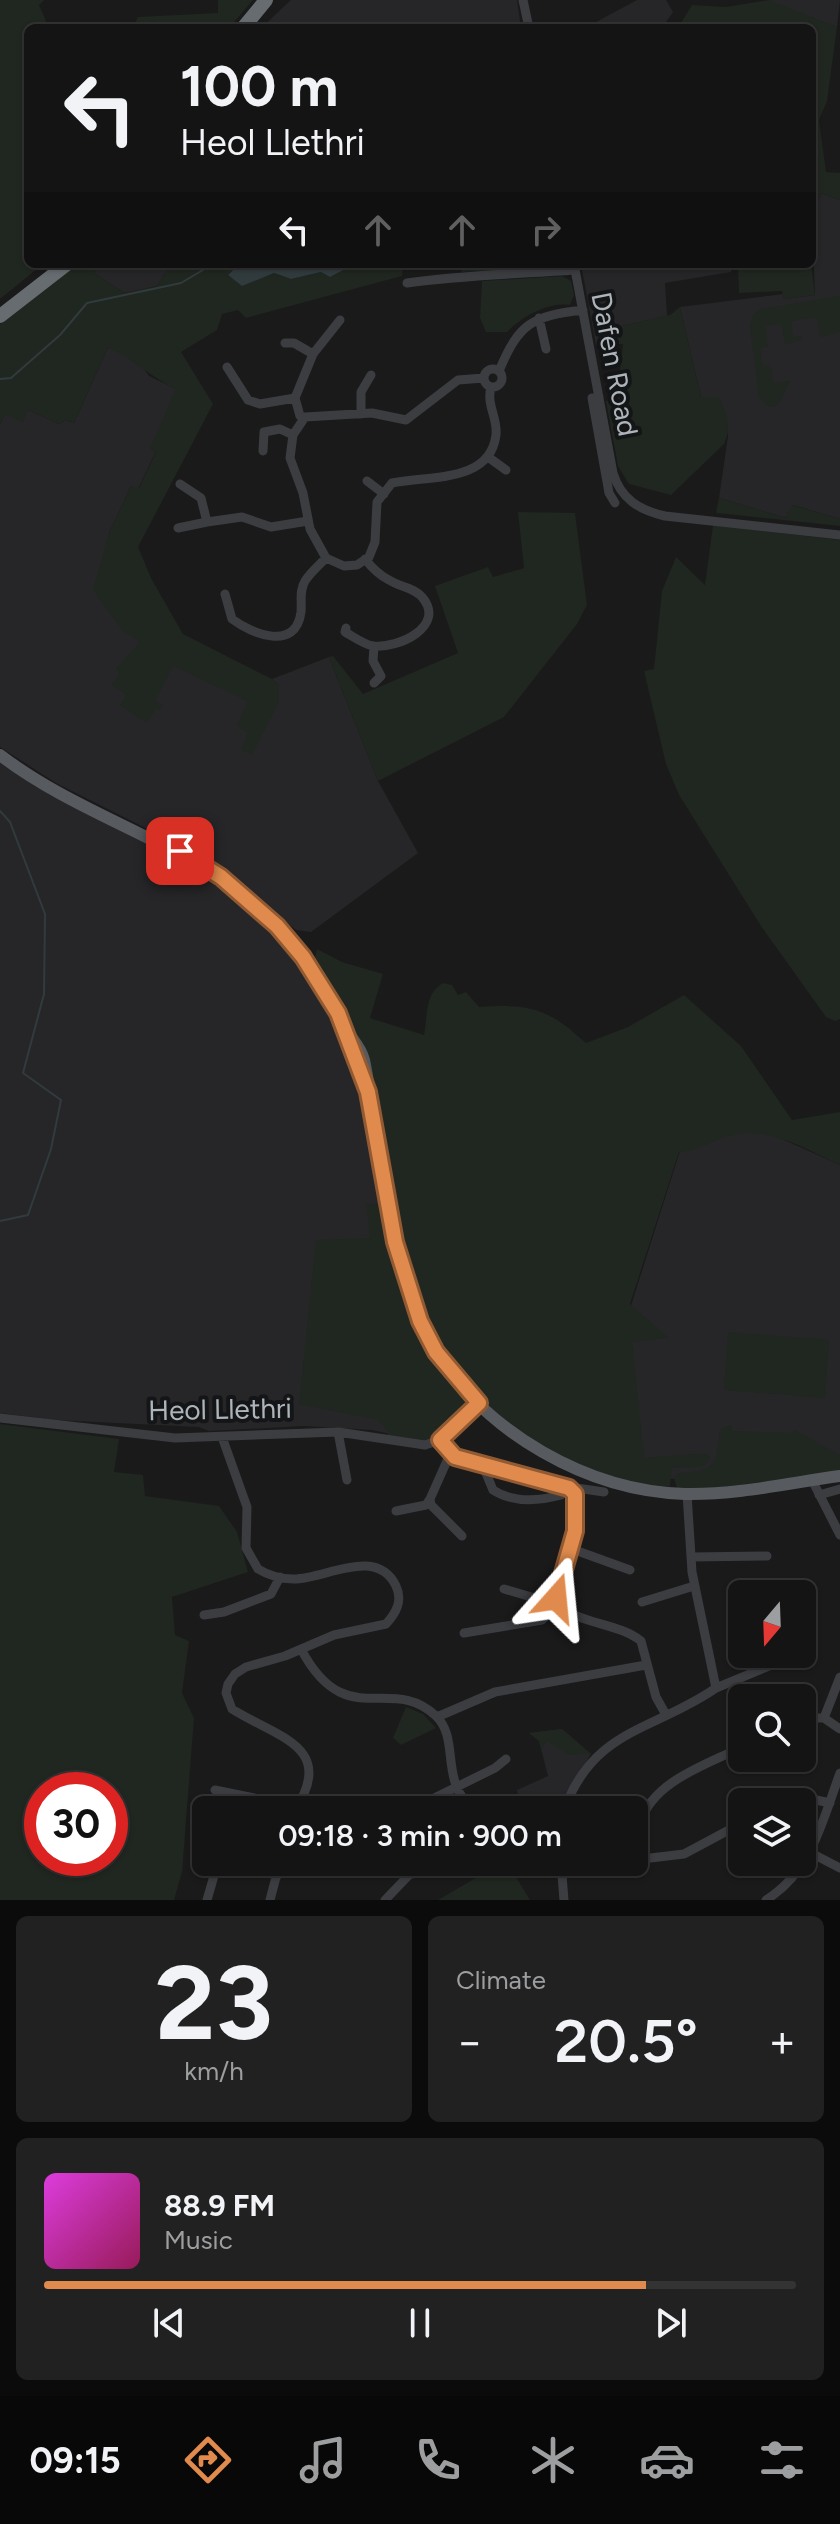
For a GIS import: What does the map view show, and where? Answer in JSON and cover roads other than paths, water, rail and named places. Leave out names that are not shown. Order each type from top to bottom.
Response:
[{"type":"highway","points":[[246,24],[266,0]]},
{"type":"highway","points":[[0,316],[62,268]]},
{"type":"main road","points":[[0,755],[47,786],[180,851],[221,877],[296,948],[324,988],[347,1032],[352,1055],[364,1075],[379,1138],[395,1242],[411,1295],[436,1352],[479,1403],[545,1454],[588,1474],[632,1487],[687,1494],[732,1492],[840,1476]]},
{"type":"street","points":[[523,0],[528,24]]},
{"type":"street","points":[[407,283],[471,274],[496,277],[566,268]]},
{"type":"street","name":"Dafen Road","points":[[574,268],[613,473],[624,496],[644,511],[840,535]]},
{"type":"street","points":[[491,387],[501,383],[499,371],[518,332],[539,318],[583,310]]},
{"type":"street","points":[[539,318],[546,349]]},
{"type":"street","points":[[340,320],[313,354],[295,398],[300,416],[361,414],[406,420],[458,380],[484,378],[491,369],[499,371]]},
{"type":"street","points":[[285,343],[294,343],[313,354]]},
{"type":"street","points":[[227,367],[248,400],[260,404],[295,398]]},
{"type":"street","points":[[361,414],[361,392],[371,375]]},
{"type":"street","points":[[305,417],[293,435],[290,458],[303,493],[308,521],[326,558],[344,566],[357,565],[365,559],[375,542],[377,502],[392,483],[465,473],[488,457],[497,430],[489,407],[491,387],[484,378]]},
{"type":"street","points":[[599,397],[592,398],[609,493],[615,503]]},
{"type":"street","points":[[263,451],[264,432],[280,429],[293,435]]},
{"type":"street","points":[[488,457],[506,470]]},
{"type":"street","points":[[367,481],[384,494]]},
{"type":"street","points":[[180,484],[201,498],[207,522]]},
{"type":"street","points":[[178,528],[242,517],[271,527],[308,521]]},
{"type":"street","points":[[225,594],[232,619],[259,636],[277,637],[295,626],[302,608],[304,582],[326,558]]},
{"type":"street","points":[[346,628],[345,632],[374,646],[410,638],[424,628],[429,608],[414,590],[390,581],[365,559]]},
{"type":"street","points":[[374,646],[373,661],[381,676],[374,683]]},
{"type":"street","points":[[479,1403],[440,1440],[450,1454],[483,1466],[568,1487],[604,1492]]},
{"type":"street","name":"Heol Llethri","points":[[0,1418],[130,1434],[222,1437],[338,1432],[425,1445],[440,1440]]},
{"type":"street","points":[[338,1432],[347,1480]]},
{"type":"street","points":[[222,1437],[247,1507],[246,1548],[251,1561],[266,1574],[300,1579],[357,1566],[379,1568],[392,1578],[398,1592],[399,1607],[386,1624],[334,1635],[246,1667],[231,1679],[226,1693],[232,1709],[295,1744],[306,1756],[311,1766],[310,1779],[302,1796]]},
{"type":"street","points":[[396,1511],[426,1505],[450,1454]]},
{"type":"street","points":[[483,1466],[493,1490],[514,1499],[547,1499],[561,1495],[568,1487]]},
{"type":"street","points":[[812,1480],[840,1535]]},
{"type":"street","points":[[464,1633],[542,1620],[551,1611],[572,1549],[577,1511],[575,1494],[568,1487]]},
{"type":"street","points":[[819,1495],[840,1489]]},
{"type":"street","points":[[687,1494],[694,1586],[716,1688]]},
{"type":"street","points":[[430,1499],[431,1505],[462,1536]]},
{"type":"street","points":[[572,1549],[630,1570]]},
{"type":"street","points":[[691,1557],[767,1556]]},
{"type":"street","points":[[204,1615],[224,1612],[271,1594],[280,1577]]},
{"type":"street","points":[[642,1602],[694,1586]]},
{"type":"street","points":[[504,1589],[555,1604],[636,1637],[645,1648],[646,1665],[665,1713]]},
{"type":"street","points":[[301,1649],[319,1679],[334,1691],[352,1697],[410,1702],[437,1717],[445,1732],[456,1789],[462,1796]]},
{"type":"street","points":[[437,1717],[495,1692],[646,1665]]},
{"type":"street","points":[[570,1796],[575,1785],[607,1745],[716,1688],[764,1668]]},
{"type":"street","points":[[824,1718],[840,1677]]},
{"type":"street","points":[[816,1718],[824,1718],[840,1729]]},
{"type":"street","points":[[648,1807],[654,1796],[670,1783],[728,1754]]},
{"type":"street","points":[[441,1796],[506,1759]]},
{"type":"street","points":[[816,1840],[838,1788],[840,1773]]},
{"type":"street","points":[[215,1790],[244,1796]]},
{"type":"street","points":[[816,1800],[830,1803]]},
{"type":"street","points":[[648,1858],[684,1854],[728,1830]]},
{"type":"street","points":[[816,1856],[840,1868]]},
{"type":"street","points":[[207,1900],[214,1876]]},
{"type":"street","points":[[270,1900],[277,1876]]},
{"type":"street","points":[[385,1900],[408,1876]]},
{"type":"street","points":[[562,1876],[564,1900]]},
{"type":"street","points":[[766,1900],[784,1889],[796,1876]]},
{"type":"waterway","points":[[0,379],[11,378],[60,335],[87,303],[181,283],[206,268]]},
{"type":"waterway","points":[[0,811],[10,822],[45,914],[44,994],[23,1073],[61,1100],[51,1149],[28,1215],[0,1221]]}]
